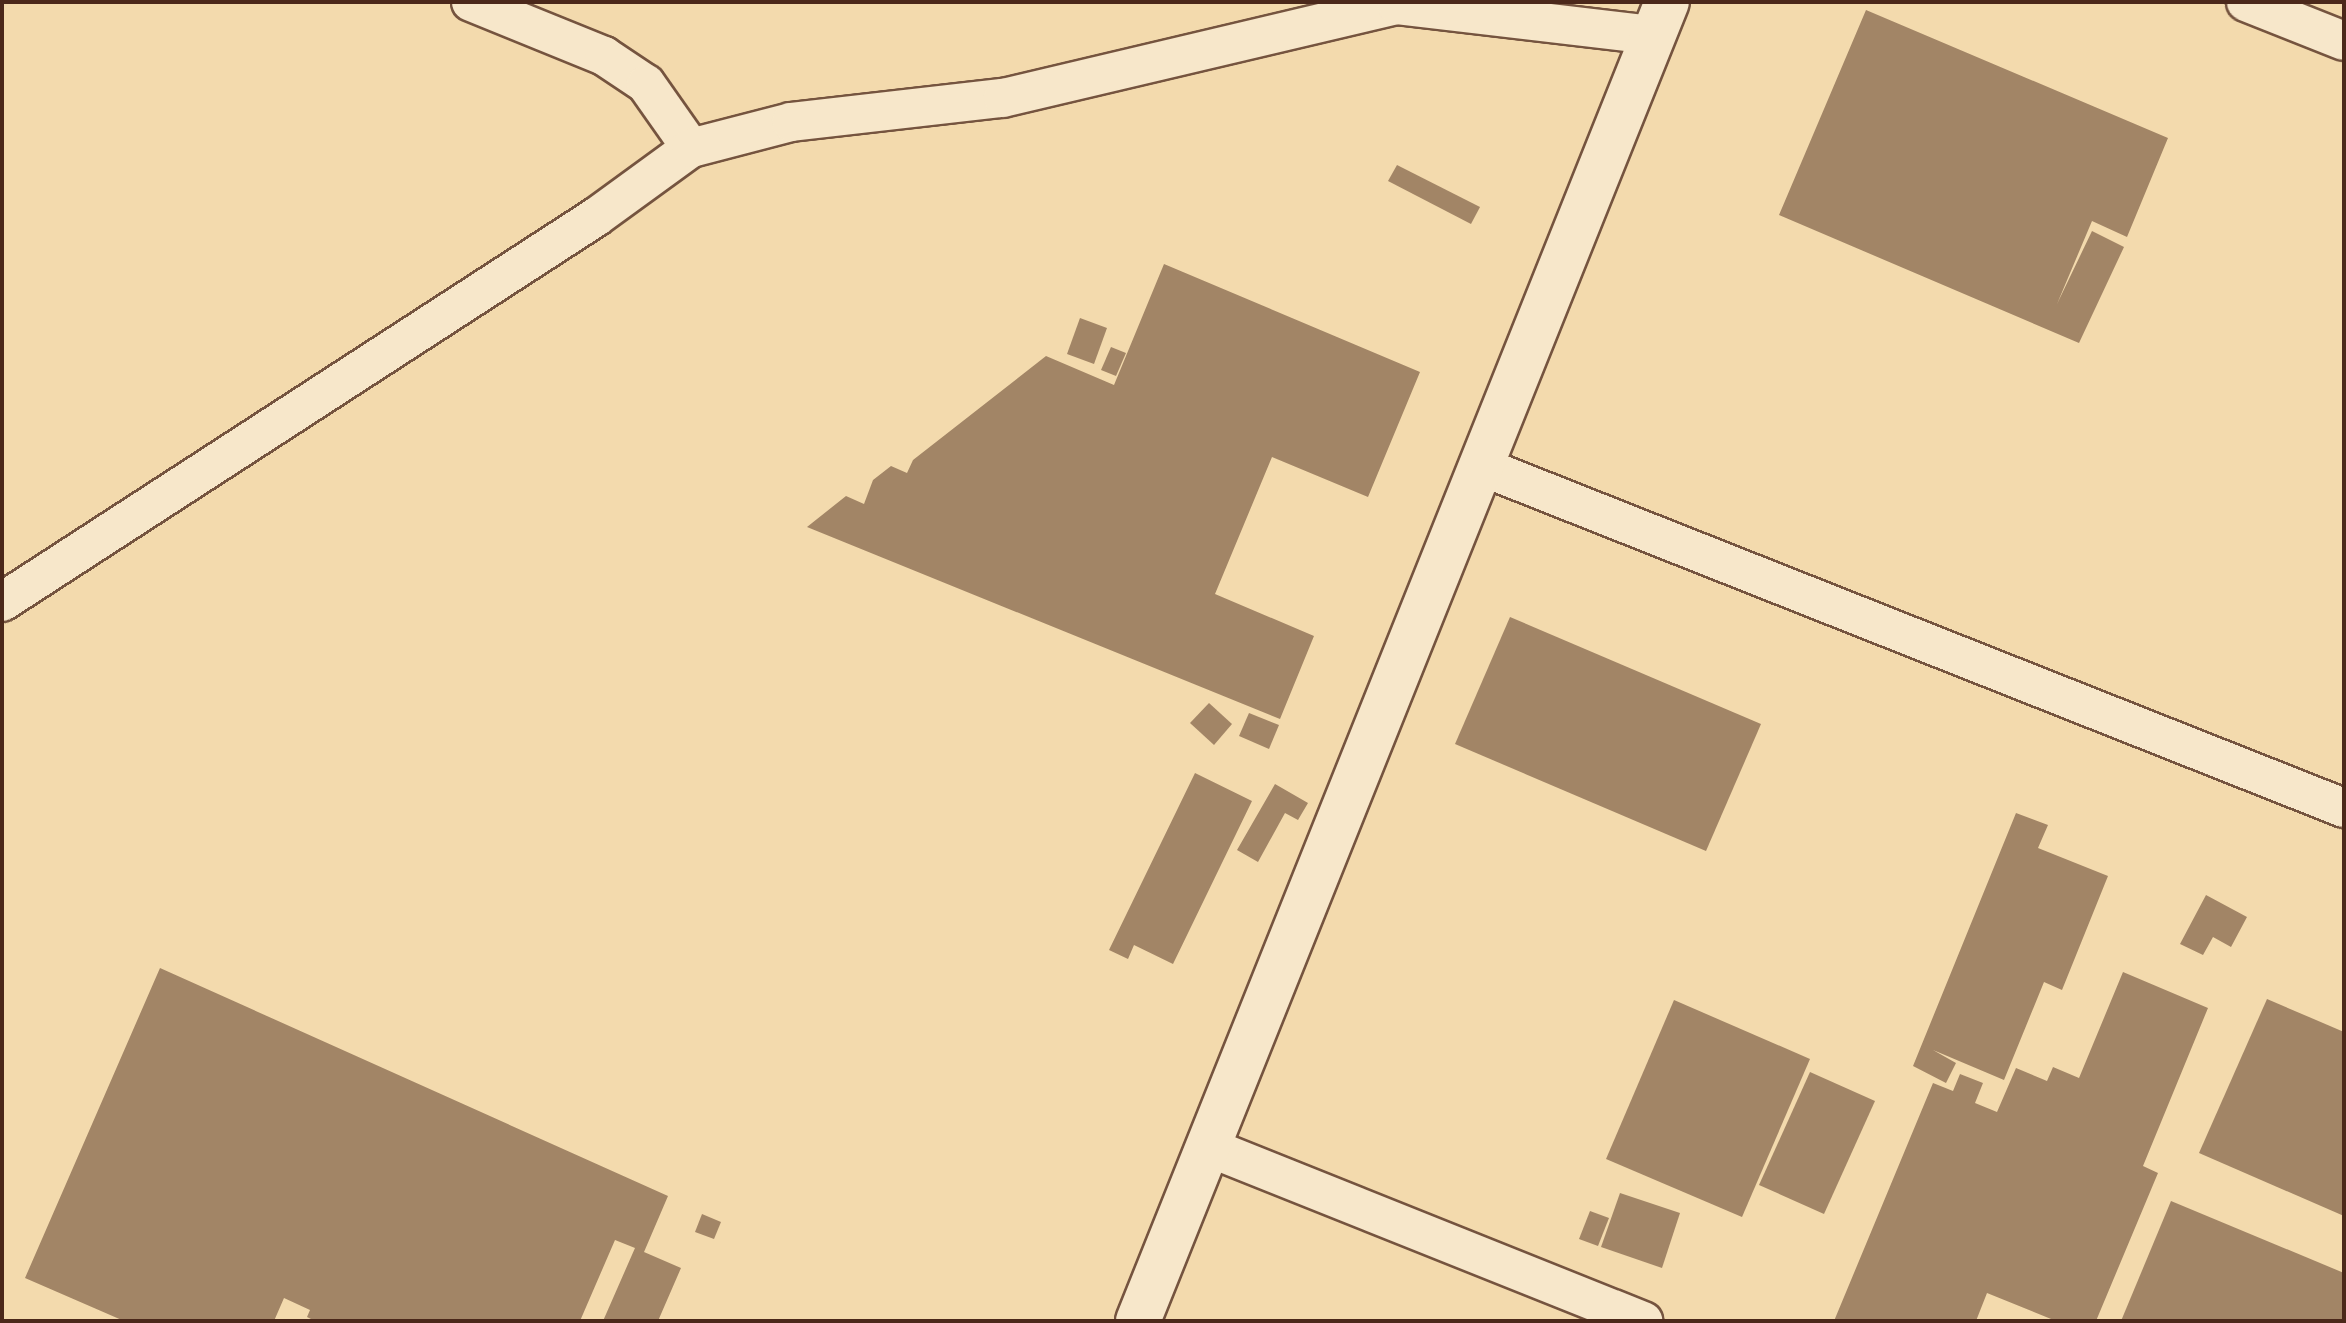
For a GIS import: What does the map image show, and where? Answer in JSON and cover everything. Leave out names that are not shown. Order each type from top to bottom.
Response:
[{"type":"street","points":[[471,2],[604,56],[646,84],[691,148]]},
{"type":"street","points":[[2246,2],[2344,41]]},
{"type":"street","points":[[2,602],[596,217],[691,148],[791,122],[1003,98],[1397,5],[1660,19],[1483,467],[1138,1321]]},
{"type":"street","points":[[1483,467],[2344,808]]},
{"type":"street","points":[[1208,1147],[1644,1321]]},
{"type":"building","points":[[1866,10],[2168,138],[2127,237],[2092,221],[2057,304],[2092,231],[2124,247],[2079,343],[1779,215]]},
{"type":"building","points":[[1397,165],[1480,207],[1471,224],[1388,181]]},
{"type":"building","points":[[1164,264],[1420,372],[1368,497],[1272,457],[1215,594],[1314,636],[1280,719],[807,527],[846,496],[864,504],[873,480],[891,466],[907,473],[913,460],[1046,356],[1114,385]]},
{"type":"building","points":[[1080,318],[1107,328],[1094,364],[1067,354]]},
{"type":"building","points":[[1111,347],[1126,353],[1116,376],[1101,370]]},
{"type":"building","points":[[1510,617],[1761,724],[1706,851],[1455,744]]},
{"type":"building","points":[[1209,703],[1232,724],[1214,745],[1190,723]]},
{"type":"building","points":[[1249,713],[1279,725],[1269,749],[1239,736]]},
{"type":"building","points":[[1195,773],[1252,801],[1173,964],[1134,945],[1128,959],[1109,950]]},
{"type":"building","points":[[1275,784],[1308,803],[1298,820],[1285,813],[1258,862],[1237,850]]},
{"type":"building","points":[[2016,813],[2048,825],[2038,848],[2108,876],[2062,990],[2044,982],[2004,1080],[1933,1050],[1956,1063],[1946,1083],[1913,1066]]},
{"type":"building","points":[[2206,895],[2247,917],[2231,947],[2213,937],[2203,955],[2180,944]]},
{"type":"building","points":[[160,968],[668,1196],[644,1252],[681,1268],[658,1321],[603,1321],[635,1248],[615,1240],[580,1321],[315,1321],[307,1317],[310,1310],[284,1298],[274,1321],[124,1321],[25,1278]]},
{"type":"building","points":[[2123,972],[2208,1008],[2143,1166],[2158,1173],[2096,1321],[2056,1321],[1987,1293],[1976,1321],[1834,1321],[1933,1083],[1953,1091],[1960,1074],[1983,1083],[1975,1103],[1997,1112],[2016,1068],[2047,1081],[2053,1067],[2079,1078]]},
{"type":"building","points":[[2267,999],[2344,1032],[2344,1216],[2199,1153]]},
{"type":"building","points":[[1674,1000],[1810,1059],[1742,1217],[1606,1159]]},
{"type":"building","points":[[1810,1072],[1875,1101],[1824,1214],[1759,1185]]},
{"type":"building","points":[[1620,1193],[1680,1213],[1662,1268],[1601,1247]]},
{"type":"building","points":[[2171,1201],[2344,1273],[2344,1321],[2121,1321]]},
{"type":"building","points":[[1590,1211],[1609,1218],[1598,1246],[1579,1239]]},
{"type":"building","points":[[702,1214],[721,1222],[714,1239],[695,1232]]}]
